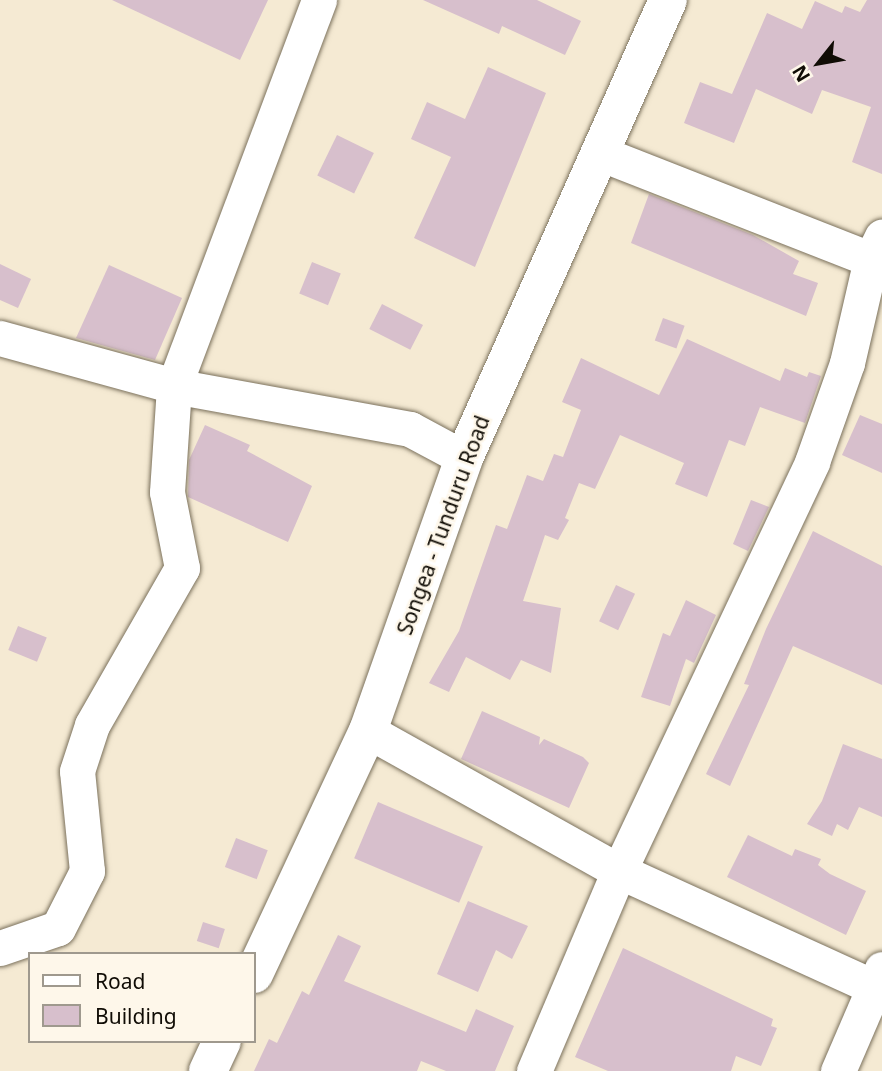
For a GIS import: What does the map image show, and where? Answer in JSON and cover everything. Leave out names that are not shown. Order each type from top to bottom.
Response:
[{"type":"highway","name":"Songea - Tunduru Road","points":[[256,970],[369,731],[464,458],[602,154],[668,0]]},
{"type":"highway","points":[[208,1071],[221,1043]]},
{"type":"street","points":[[0,948],[58,928],[87,871],[77,771],[92,725],[182,568],[167,492],[174,386],[319,0]]},
{"type":"street","points":[[534,1071],[619,870],[812,462],[847,363],[878,253],[602,154]]},
{"type":"street","points":[[0,338],[174,386],[410,429],[464,458]]},
{"type":"street","points":[[369,731],[619,870],[879,982],[838,1071]]},
{"type":"building","points":[[112,0],[268,0],[240,60]]},
{"type":"building","points":[[423,0],[537,0],[581,21],[565,55],[502,26],[499,34]]},
{"type":"building","points":[[867,0],[882,0],[882,174],[852,162],[871,107],[822,90],[812,114],[756,89],[734,143],[684,123],[700,82],[732,94],[767,13],[802,29],[815,1],[842,13],[845,6],[860,12]]},
{"type":"building","points":[[488,67],[546,93],[475,267],[414,238],[451,157],[411,139],[427,102],[465,119]]},
{"type":"building","points":[[337,135],[374,153],[354,193],[317,175]]},
{"type":"building","points":[[649,194],[753,235],[799,261],[793,274],[818,283],[806,316],[631,243]]},
{"type":"building","points":[[312,262],[341,274],[328,305],[299,294]]},
{"type":"building","points":[[0,264],[31,279],[18,308],[0,300]]},
{"type":"building","points":[[109,265],[182,298],[155,360],[76,338]]},
{"type":"building","points":[[382,304],[423,325],[410,350],[369,329]]},
{"type":"building","points":[[663,318],[685,326],[676,348],[655,341]]},
{"type":"building","points":[[687,339],[780,381],[785,368],[807,377],[809,372],[821,376],[805,423],[760,407],[745,446],[729,440],[707,497],[675,484],[684,463],[620,435],[595,489],[579,483],[565,518],[569,520],[558,540],[545,535],[523,601],[561,608],[551,673],[521,660],[510,680],[466,657],[449,692],[429,683],[459,631],[496,525],[507,529],[527,475],[543,481],[554,454],[563,457],[581,410],[562,402],[581,358],[659,395]]},
{"type":"building","points":[[860,415],[882,424],[882,473],[842,455]]},
{"type":"building","points":[[205,425],[250,445],[247,451],[312,486],[288,542],[188,497],[189,460]]},
{"type":"building","points":[[751,500],[769,507],[748,551],[733,544]]},
{"type":"building","points":[[813,531],[882,566],[882,685],[793,646],[730,786],[706,774],[749,685],[744,684],[766,629]]},
{"type":"building","points":[[616,585],[635,594],[618,630],[599,621]]},
{"type":"building","points":[[686,600],[716,615],[694,663],[686,659],[670,706],[641,697],[663,633],[670,636]]},
{"type":"building","points":[[18,626],[47,638],[37,662],[8,650]]},
{"type":"building","points":[[482,711],[540,737],[539,745],[544,739],[583,757],[589,763],[569,808],[461,759]]},
{"type":"building","points":[[843,744],[882,759],[882,817],[859,807],[848,830],[837,824],[832,836],[807,824],[822,801]]},
{"type":"building","points":[[378,802],[483,847],[459,903],[354,858]]},
{"type":"building","points":[[748,835],[792,856],[795,849],[821,859],[818,865],[830,874],[866,891],[846,935],[727,877]]},
{"type":"building","points":[[236,838],[268,850],[257,879],[225,867]]},
{"type":"building","points":[[468,901],[528,926],[512,959],[496,950],[478,992],[437,974]]},
{"type":"building","points":[[203,922],[225,929],[219,948],[197,941]]},
{"type":"building","points":[[338,935],[361,946],[344,981],[466,1032],[476,1009],[514,1026],[495,1071],[446,1071],[421,1061],[417,1071],[254,1071],[269,1039],[277,1043],[302,991],[309,995]]},
{"type":"building","points":[[623,948],[773,1019],[771,1026],[777,1028],[761,1066],[736,1056],[731,1071],[608,1071],[575,1057]]}]
